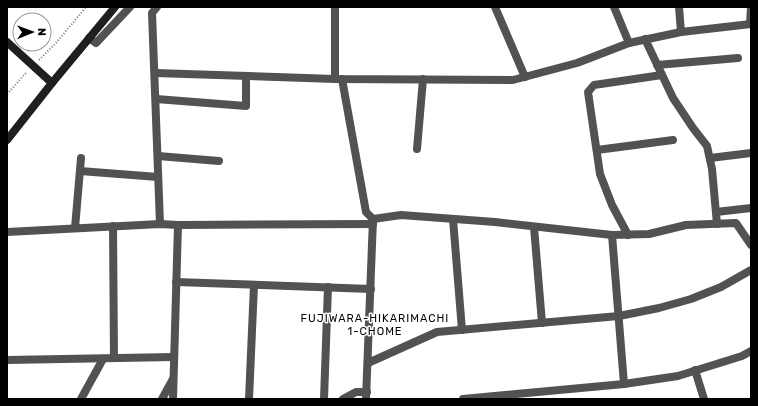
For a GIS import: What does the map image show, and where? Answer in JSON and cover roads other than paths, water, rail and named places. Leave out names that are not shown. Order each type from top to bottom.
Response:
[{"type":"street","points":[[7,140],[114,7]]},
{"type":"street","points":[[89,38],[96,43],[130,7]]},
{"type":"street","points":[[157,7],[152,13],[160,224]]},
{"type":"street","points":[[335,7],[339,79],[366,212],[373,222],[367,395],[356,392],[343,399]]},
{"type":"street","points":[[495,7],[525,77]]},
{"type":"street","points":[[614,7],[629,43]]},
{"type":"street","points":[[679,7],[681,32]]},
{"type":"street","points":[[155,73],[339,79],[513,80],[578,63],[629,43],[645,39],[681,32],[751,24],[751,7]]},
{"type":"street","points":[[645,39],[673,98],[707,146],[712,169],[717,224]]},
{"type":"street","points":[[7,42],[52,83]]},
{"type":"street","points":[[657,65],[738,58]]},
{"type":"street","points":[[628,235],[612,206],[600,174],[588,92],[594,86],[662,75]]},
{"type":"street","points":[[156,99],[246,106],[246,76]]},
{"type":"street","points":[[417,149],[423,79]]},
{"type":"street","points":[[596,150],[673,140]]},
{"type":"street","points":[[710,158],[751,153]]},
{"type":"street","points":[[158,156],[219,161]]},
{"type":"street","points":[[75,228],[81,158]]},
{"type":"street","points":[[80,171],[158,177]]},
{"type":"street","points":[[716,212],[751,208]]},
{"type":"street","points":[[7,232],[160,224],[373,222],[401,215],[534,227],[612,236],[649,234],[686,226],[736,223],[751,245]]},
{"type":"street","points":[[452,219],[462,330]]},
{"type":"street","points":[[173,399],[178,225]]},
{"type":"street","points":[[113,226],[114,358]]},
{"type":"street","points":[[534,227],[542,323]]},
{"type":"street","points":[[612,236],[624,384]]},
{"type":"street","points":[[368,363],[437,332],[619,316],[659,308],[691,299],[721,287],[751,270]]},
{"type":"street","points":[[176,282],[370,288]]},
{"type":"street","points":[[249,399],[254,285]]},
{"type":"street","points":[[324,399],[328,287]]},
{"type":"street","points":[[463,399],[508,397],[624,384],[678,376],[742,356],[751,351]]},
{"type":"street","points":[[81,399],[103,358]]},
{"type":"street","points":[[7,360],[174,358]]},
{"type":"street","points":[[695,370],[704,399]]},
{"type":"street","points":[[162,399],[174,378]]},
{"type":"district","name":"FUJIWARA-HIKARIMACHI 1-CHOME","points":[[375,324]]}]
